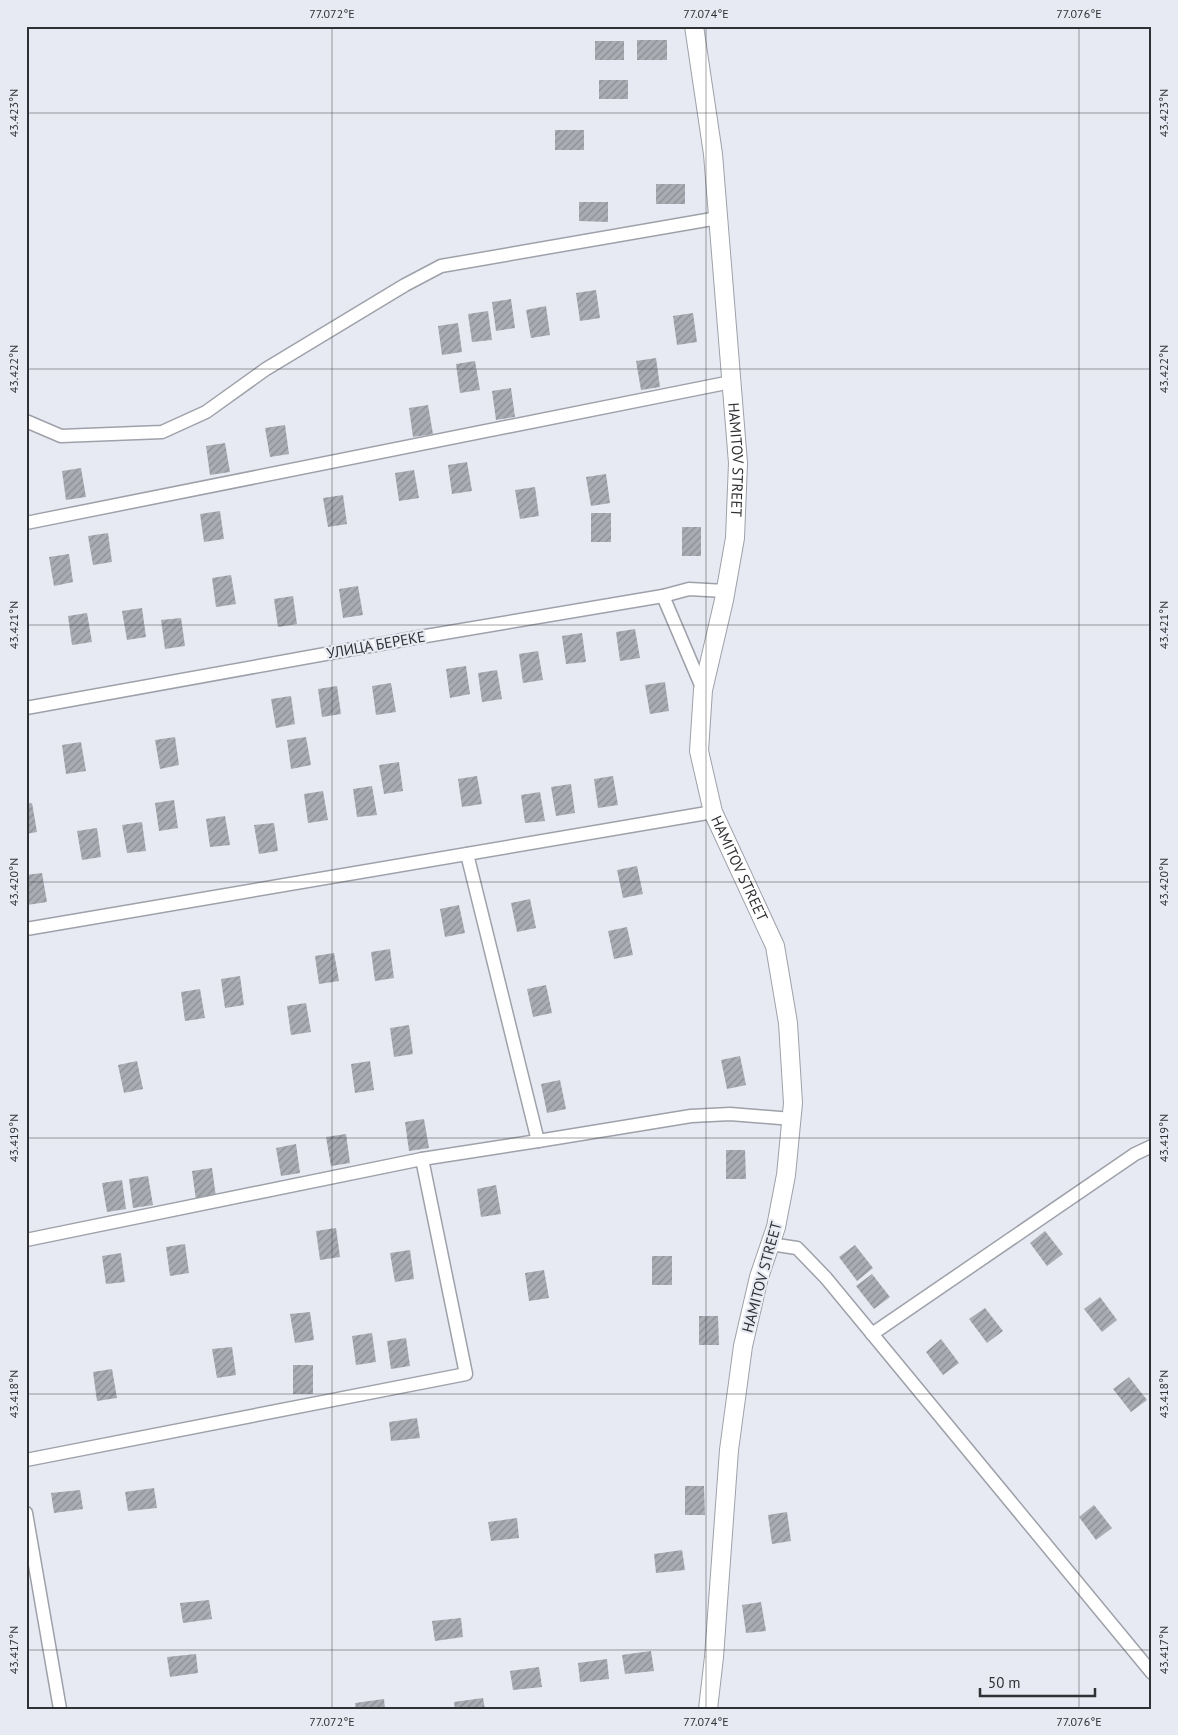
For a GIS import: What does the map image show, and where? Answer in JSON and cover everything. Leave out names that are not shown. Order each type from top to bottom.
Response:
[{"type":"street","name":"HAMITOV STREET","points":[[694,26],[713,154],[738,463],[735,538],[703,690],[700,751],[712,812],[775,946],[788,1023],[793,1103],[786,1175],[776,1227],[759,1278],[743,1346],[729,1450],[714,1657],[708,1709]]},
{"type":"street","points":[[26,421],[61,436],[162,432],[206,412],[266,369],[405,285],[441,266],[718,218]]},
{"type":"street","points":[[26,523],[731,382]]},
{"type":"street","name":"УЛИЦА БЕРЕКЕ","points":[[26,708],[414,638],[663,596],[689,589],[725,591]]},
{"type":"street","points":[[663,596],[703,690]]},
{"type":"street","points":[[26,928],[712,812]]},
{"type":"street","points":[[468,854],[538,1141]]},
{"type":"street","points":[[26,1240],[422,1158],[691,1116],[730,1114],[792,1119]]},
{"type":"street","points":[[872,1334],[1127,1160],[1152,1146]]},
{"type":"street","points":[[26,1460],[466,1374],[422,1158]]},
{"type":"street","points":[[770,1244],[797,1248],[826,1278],[1152,1673]]},
{"type":"street","points":[[26,1512],[60,1709]]},
{"type":"building","points":[[637,40],[667,40],[667,60],[637,60]]},
{"type":"building","points":[[595,41],[624,41],[624,60],[595,60]]},
{"type":"building","points":[[599,80],[628,80],[628,99],[599,99]]},
{"type":"building","points":[[555,130],[584,130],[584,150],[555,150]]},
{"type":"building","points":[[656,184],[685,184],[685,204],[656,204]]},
{"type":"building","points":[[579,202],[608,202],[608,222],[579,221]]},
{"type":"building","points":[[596,290],[600,318],[580,321],[576,293]]},
{"type":"building","points":[[511,299],[515,328],[496,331],[492,302]]},
{"type":"building","points":[[546,306],[550,335],[531,338],[526,310]]},
{"type":"building","points":[[488,311],[492,340],[472,342],[468,314]]},
{"type":"building","points":[[693,313],[697,342],[677,345],[673,316]]},
{"type":"building","points":[[458,323],[462,352],[442,355],[438,326]]},
{"type":"building","points":[[656,358],[660,387],[641,390],[636,361]]},
{"type":"building","points":[[475,361],[480,390],[460,393],[456,364]]},
{"type":"building","points":[[511,388],[515,417],[496,420],[492,391]]},
{"type":"building","points":[[428,405],[433,434],[413,437],[409,408]]},
{"type":"building","points":[[285,425],[289,454],[270,457],[265,428]]},
{"type":"building","points":[[225,443],[230,472],[210,475],[206,446]]},
{"type":"building","points":[[467,462],[472,491],[452,494],[448,465]]},
{"type":"building","points":[[81,468],[86,497],[66,500],[62,471]]},
{"type":"building","points":[[414,470],[419,498],[399,501],[395,473]]},
{"type":"building","points":[[606,474],[610,503],[591,506],[586,477]]},
{"type":"building","points":[[535,487],[539,516],[520,519],[515,490]]},
{"type":"building","points":[[343,495],[347,524],[328,527],[323,498]]},
{"type":"building","points":[[220,511],[224,539],[204,542],[200,514]]},
{"type":"building","points":[[591,513],[611,513],[611,542],[591,542]]},
{"type":"building","points":[[682,527],[701,527],[701,556],[682,556]]},
{"type":"building","points":[[108,533],[112,562],[93,565],[88,536]]},
{"type":"building","points":[[69,554],[73,582],[54,586],[49,557]]},
{"type":"building","points":[[231,575],[236,604],[216,607],[212,578]]},
{"type":"building","points":[[358,586],[363,615],[343,618],[339,589]]},
{"type":"building","points":[[293,596],[297,624],[278,627],[274,599]]},
{"type":"building","points":[[142,608],[146,637],[127,640],[122,611]]},
{"type":"building","points":[[87,613],[92,642],[72,645],[68,616]]},
{"type":"building","points":[[181,618],[185,646],[165,649],[161,620]]},
{"type":"building","points":[[635,629],[640,658],[620,661],[616,632]]},
{"type":"building","points":[[582,633],[586,662],[566,664],[562,636]]},
{"type":"building","points":[[538,651],[543,680],[523,683],[519,654]]},
{"type":"building","points":[[466,666],[470,694],[450,698],[446,669]]},
{"type":"building","points":[[497,670],[502,699],[482,702],[478,673]]},
{"type":"building","points":[[665,682],[669,711],[650,714],[645,685]]},
{"type":"building","points":[[391,683],[396,712],[376,715],[372,686]]},
{"type":"building","points":[[337,686],[341,714],[322,717],[318,689]]},
{"type":"building","points":[[291,696],[295,724],[276,728],[271,699]]},
{"type":"building","points":[[175,737],[179,765],[160,769],[155,740]]},
{"type":"building","points":[[306,737],[311,765],[291,769],[287,740]]},
{"type":"building","points":[[81,742],[86,771],[66,774],[62,745]]},
{"type":"building","points":[[399,762],[403,791],[384,794],[379,765]]},
{"type":"building","points":[[477,776],[482,804],[462,807],[458,779]]},
{"type":"building","points":[[613,776],[618,805],[598,808],[594,779]]},
{"type":"building","points":[[571,784],[575,813],[556,816],[551,787]]},
{"type":"building","points":[[372,786],[377,815],[357,817],[353,789]]},
{"type":"building","points":[[323,791],[328,820],[308,823],[304,794]]},
{"type":"building","points":[[540,792],[545,821],[525,823],[521,795]]},
{"type":"building","points":[[174,800],[178,828],[159,831],[155,803]]},
{"type":"building","points":[[32,803],[37,832],[26,834],[26,804]]},
{"type":"building","points":[[225,816],[230,845],[210,847],[206,819]]},
{"type":"building","points":[[142,822],[146,851],[127,853],[122,825]]},
{"type":"building","points":[[274,823],[278,851],[259,854],[254,825]]},
{"type":"building","points":[[97,828],[101,857],[82,860],[77,831]]},
{"type":"building","points":[[637,866],[643,894],[623,898],[617,870]]},
{"type":"building","points":[[42,873],[47,902],[27,905],[26,875]]},
{"type":"building","points":[[530,899],[536,928],[517,932],[511,903]]},
{"type":"building","points":[[459,905],[465,933],[445,937],[440,909]]},
{"type":"building","points":[[627,927],[633,955],[614,959],[608,931]]},
{"type":"building","points":[[390,949],[394,978],[375,981],[371,952]]},
{"type":"building","points":[[334,953],[339,981],[319,984],[315,956]]},
{"type":"building","points":[[240,976],[244,1005],[225,1008],[221,979]]},
{"type":"building","points":[[546,985],[552,1013],[533,1017],[527,989]]},
{"type":"building","points":[[200,989],[205,1018],[185,1021],[181,992]]},
{"type":"building","points":[[306,1003],[311,1032],[291,1035],[287,1006]]},
{"type":"building","points":[[409,1025],[413,1054],[394,1057],[390,1028]]},
{"type":"building","points":[[740,1056],[746,1085],[727,1089],[721,1060]]},
{"type":"building","points":[[137,1061],[143,1089],[124,1093],[118,1065]]},
{"type":"building","points":[[370,1061],[374,1090],[355,1093],[351,1064]]},
{"type":"building","points":[[560,1080],[566,1109],[547,1113],[541,1084]]},
{"type":"building","points":[[424,1119],[429,1148],[409,1151],[405,1122]]},
{"type":"building","points":[[346,1134],[350,1163],[331,1166],[326,1137]]},
{"type":"building","points":[[296,1144],[300,1173],[281,1176],[276,1148]]},
{"type":"building","points":[[726,1150],[745,1150],[746,1179],[726,1179]]},
{"type":"building","points":[[212,1168],[216,1197],[196,1200],[192,1171]]},
{"type":"building","points":[[148,1176],[153,1205],[133,1208],[129,1179]]},
{"type":"building","points":[[122,1180],[126,1209],[107,1212],[102,1183]]},
{"type":"building","points":[[496,1185],[501,1214],[481,1217],[477,1189]]},
{"type":"building","points":[[336,1228],[340,1257],[320,1260],[316,1231]]},
{"type":"building","points":[[1045,1231],[1063,1254],[1047,1266],[1030,1243]]},
{"type":"building","points":[[185,1244],[189,1273],[170,1276],[166,1247]]},
{"type":"building","points":[[855,1245],[873,1268],[857,1281],[839,1257]]},
{"type":"building","points":[[410,1250],[414,1279],[395,1282],[390,1253]]},
{"type":"building","points":[[121,1253],[125,1282],[106,1284],[102,1256]]},
{"type":"building","points":[[652,1256],[672,1256],[672,1285],[652,1285]]},
{"type":"building","points":[[544,1270],[549,1298],[529,1301],[525,1273]]},
{"type":"building","points":[[872,1274],[890,1297],[874,1309],[856,1286]]},
{"type":"building","points":[[1100,1297],[1117,1320],[1102,1332],[1084,1309]]},
{"type":"building","points":[[985,1308],[1003,1331],[987,1343],[969,1319]]},
{"type":"building","points":[[310,1312],[314,1340],[295,1343],[290,1314]]},
{"type":"building","points":[[699,1316],[718,1316],[719,1345],[699,1345]]},
{"type":"building","points":[[372,1333],[376,1362],[356,1365],[352,1336]]},
{"type":"building","points":[[406,1338],[410,1366],[391,1369],[387,1341]]},
{"type":"building","points":[[941,1339],[959,1363],[943,1375],[926,1352]]},
{"type":"building","points":[[232,1347],[236,1375],[217,1378],[212,1349]]},
{"type":"building","points":[[293,1365],[313,1365],[313,1394],[293,1394]]},
{"type":"building","points":[[112,1369],[117,1398],[97,1401],[93,1372]]},
{"type":"building","points":[[1129,1377],[1147,1400],[1131,1412],[1113,1389]]},
{"type":"building","points":[[417,1418],[420,1438],[391,1441],[389,1422]]},
{"type":"building","points":[[685,1486],[704,1486],[705,1515],[685,1515]]},
{"type":"building","points":[[154,1488],[157,1508],[128,1511],[125,1492]]},
{"type":"building","points":[[80,1490],[83,1509],[54,1513],[51,1493]]},
{"type":"building","points":[[1094,1505],[1112,1528],[1096,1540],[1079,1517]]},
{"type":"building","points":[[787,1512],[791,1541],[772,1544],[768,1515]]},
{"type":"building","points":[[517,1518],[519,1538],[491,1541],[488,1522]]},
{"type":"building","points":[[682,1550],[685,1570],[656,1573],[654,1554]]},
{"type":"building","points":[[209,1600],[212,1619],[183,1623],[180,1603]]},
{"type":"building","points":[[761,1602],[766,1631],[746,1633],[742,1605]]},
{"type":"building","points":[[461,1618],[463,1637],[435,1641],[432,1621]]},
{"type":"building","points":[[651,1651],[654,1671],[625,1674],[622,1655]]},
{"type":"building","points":[[196,1654],[198,1673],[170,1677],[167,1657]]},
{"type":"building","points":[[607,1659],[609,1679],[580,1682],[578,1663]]},
{"type":"building","points":[[539,1667],[542,1687],[513,1690],[510,1671]]},
{"type":"building","points":[[483,1698],[485,1709],[455,1709],[454,1702]]},
{"type":"building","points":[[384,1699],[385,1709],[356,1709],[355,1703]]}]
